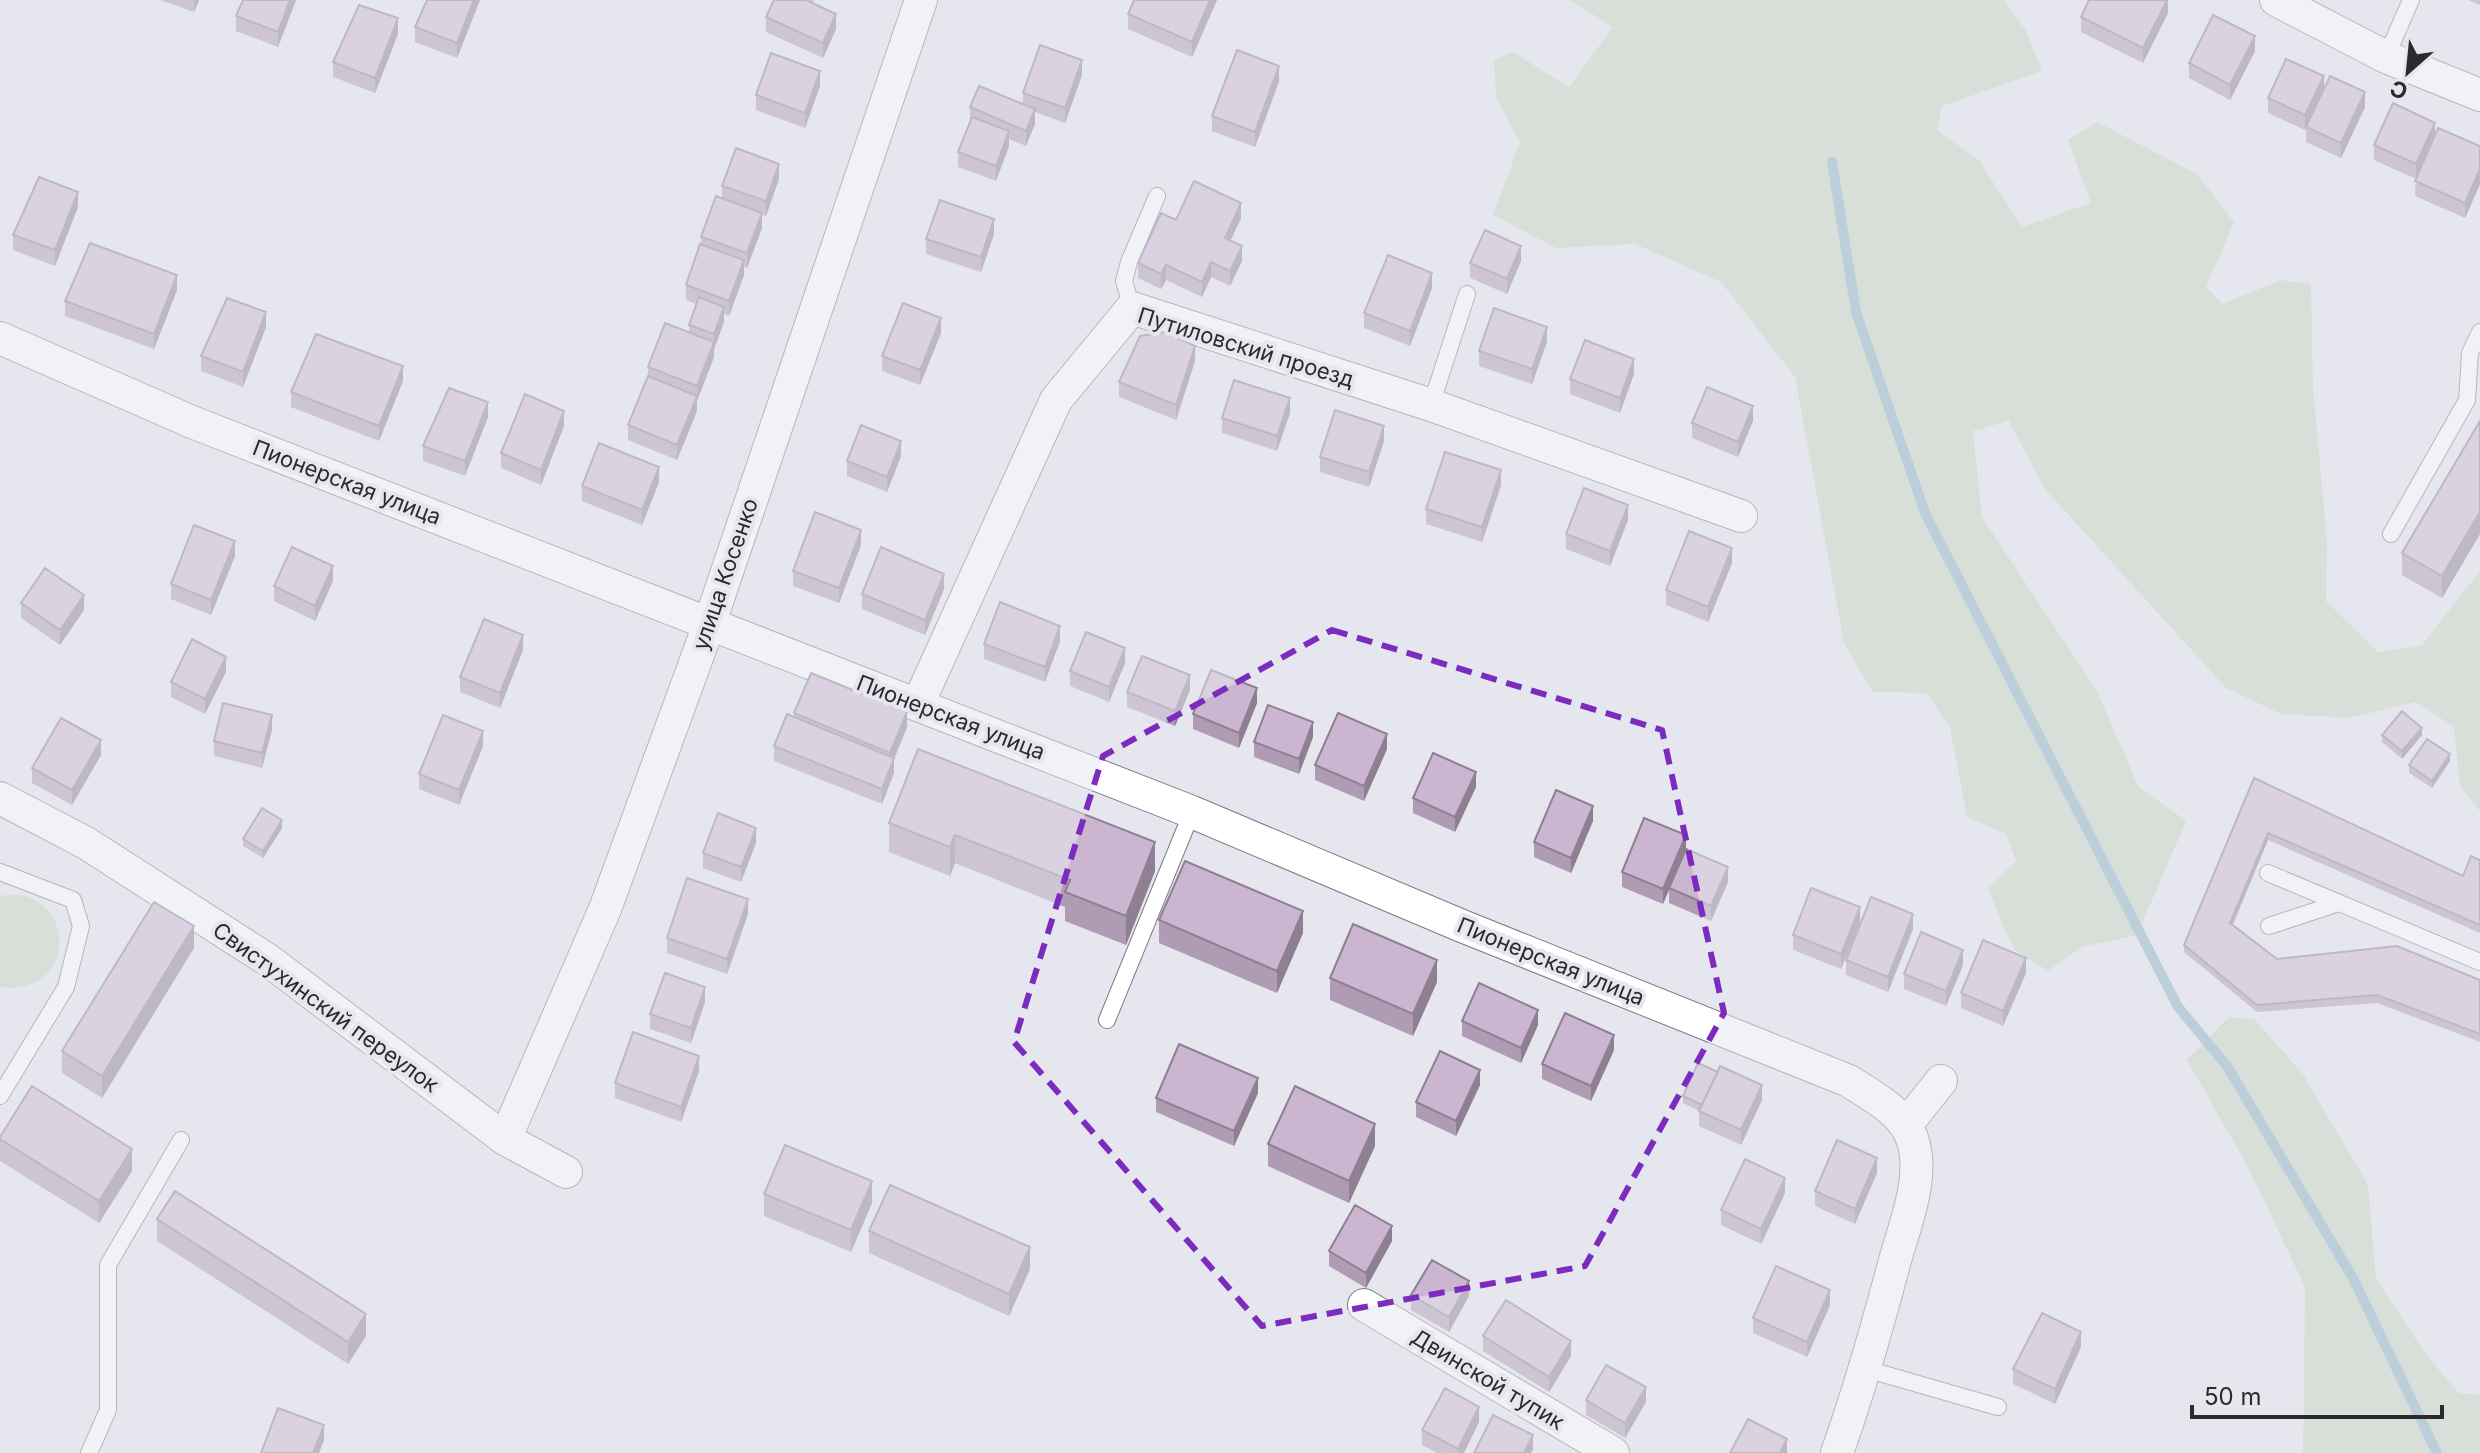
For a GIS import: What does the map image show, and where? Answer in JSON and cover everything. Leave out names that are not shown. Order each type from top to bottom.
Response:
[{"type":"street","name":"улица Косенко","points":[[505,1139],[605,909],[710,622],[921,0]]},
{"type":"street","points":[[2276,0],[2386,57],[2480,95]]},
{"type":"street","name":"Путиловский проезд","points":[[918,704],[1056,400],[1132,308],[1431,405],[1741,516]]},
{"type":"street","name":"Пионерская улица","points":[[0,338],[192,422],[1192,812],[1462,926],[1808,1063],[1849,1081],[1900,1118]]},
{"type":"street","name":"Свистухинский переулок","points":[[0,798],[86,843],[268,960],[505,1139],[566,1172]]},
{"type":"street","points":[[1837,1453],[1866,1369],[1915,1184],[1915,1151],[1900,1118],[1941,1081]]},
{"type":"street","name":"Двинской тупик","points":[[1364,1305],[1613,1453]]},
{"type":"lane","points":[[2386,57],[2411,0]]},
{"type":"lane","points":[[1132,308],[1124,281],[1157,196]]},
{"type":"lane","points":[[1431,405],[1467,294]]},
{"type":"lane","points":[[2391,534],[2467,400],[2470,353],[2480,332]]},
{"type":"lane","points":[[1107,1020],[1192,812]]},
{"type":"lane","points":[[0,872],[73,900],[81,926],[66,987],[0,1096]]},
{"type":"lane","points":[[2268,873],[2480,962]]},
{"type":"lane","points":[[2269,926],[2336,904]]},
{"type":"lane","points":[[89,1453],[108,1410],[108,1265],[181,1140]]},
{"type":"lane","points":[[1866,1369],[1998,1407]]},
{"type":"highlighted area","points":[[1332,630],[1662,730],[1724,1013],[1585,1266],[1262,1326],[1014,1042],[1103,756]]},
{"type":"green space","points":[[1570,0],[2004,0],[2025,29],[2042,71],[1942,106],[1937,130],[1979,160],[2022,227],[2091,203],[2068,140],[2097,122],[2197,174],[2234,222],[2206,287],[2223,304],[2280,280],[2311,284],[2313,387],[2327,542],[2326,601],[2378,652],[2421,646],[2480,571],[2480,811],[2460,786],[2454,727],[2416,702],[2349,718],[2281,714],[2226,688],[2044,488],[2009,421],[1973,431],[1982,517],[2097,691],[2138,786],[2186,821],[2137,935],[2082,947],[2048,971],[2014,950],[1988,889],[2016,861],[2006,834],[1967,817],[1950,728],[1927,693],[1873,692],[1844,643],[1795,377],[1721,282],[1635,244],[1556,248],[1493,215],[1520,142],[1496,98],[1494,60],[1513,52],[1569,87],[1613,27]]},
{"type":"green space","points":[[18,895],[42,905],[53,918],[59,934],[59,950],[53,966],[41,978],[23,986],[0,987],[0,896]]},
{"type":"green space","points":[[2229,1017],[2254,1019],[2303,1074],[2368,1185],[2376,1278],[2427,1356],[2459,1393],[2480,1395],[2480,1453],[2303,1453],[2305,1287],[2249,1169],[2187,1060]]},
{"type":"building","points":[[243,0],[290,0],[278,32],[236,16]]},
{"type":"building","points":[[427,0],[474,0],[457,43],[415,27]]},
{"type":"building","points":[[774,0],[806,0],[836,14],[823,43],[766,17]]},
{"type":"building","points":[[1134,0],[1210,0],[1192,42],[1128,14]]},
{"type":"building","points":[[2089,0],[2167,0],[2143,48],[2081,17]]},
{"type":"building","points":[[359,5],[398,18],[375,78],[333,62]]},
{"type":"building","points":[[2213,15],[2255,36],[2230,85],[2189,63]]},
{"type":"building","points":[[1040,45],[1082,60],[1065,108],[1023,93]]},
{"type":"building","points":[[1237,50],[1279,66],[1255,132],[1212,116]]},
{"type":"building","points":[[771,53],[820,71],[805,113],[756,95]]},
{"type":"building","points":[[2286,59],[2324,76],[2305,115],[2268,98]]},
{"type":"building","points":[[2330,76],[2365,92],[2341,143],[2306,127]]},
{"type":"building","points":[[979,86],[1035,109],[1026,131],[970,107]]},
{"type":"building","points":[[2393,103],[2435,123],[2416,164],[2374,145]]},
{"type":"building","points":[[972,117],[1009,131],[996,166],[958,152]]},
{"type":"building","points":[[2438,128],[2480,146],[2480,169],[2465,203],[2415,181]]},
{"type":"building","points":[[736,148],[779,164],[766,201],[722,186]]},
{"type":"building","points":[[39,177],[78,192],[55,250],[13,235]]},
{"type":"building","points":[[1194,181],[1241,203],[1225,238],[1242,246],[1230,271],[1211,262],[1202,282],[1166,265],[1161,274],[1138,263],[1161,213],[1176,220]]},
{"type":"building","points":[[716,196],[762,213],[747,253],[701,237]]},
{"type":"building","points":[[940,200],[994,219],[981,257],[926,239]]},
{"type":"building","points":[[1485,230],[1521,246],[1507,279],[1470,263]]},
{"type":"building","points":[[90,243],[177,275],[154,334],[65,301]]},
{"type":"building","points":[[700,244],[744,260],[729,301],[686,285]]},
{"type":"building","points":[[1388,255],[1432,273],[1410,331],[1364,313]]},
{"type":"building","points":[[699,297],[724,307],[714,334],[689,325]]},
{"type":"building","points":[[227,298],[266,312],[243,372],[201,356]]},
{"type":"building","points":[[903,303],[941,318],[920,370],[882,356]]},
{"type":"building","points":[[1494,308],[1547,327],[1532,369],[1479,351]]},
{"type":"building","points":[[665,323],[714,342],[697,386],[648,367]]},
{"type":"building","points":[[1165,332],[1195,346],[1176,405],[1119,382],[1140,336]]},
{"type":"building","points":[[316,334],[403,366],[379,426],[291,392]]},
{"type":"building","points":[[1585,340],[1634,359],[1620,398],[1570,379]]},
{"type":"building","points":[[648,376],[697,396],[677,445],[628,425]]},
{"type":"building","points":[[1234,380],[1290,398],[1277,436],[1222,418]]},
{"type":"building","points":[[1707,387],[1753,406],[1738,442],[1692,423]]},
{"type":"building","points":[[449,388],[488,402],[465,461],[423,446]]},
{"type":"building","points":[[525,394],[564,411],[541,470],[501,453]]},
{"type":"building","points":[[1335,410],[1384,426],[1369,472],[1320,457]]},
{"type":"building","points":[[2480,421],[2480,512],[2442,576],[2402,553]]},
{"type":"building","points":[[861,425],[901,441],[887,477],[847,461]]},
{"type":"building","points":[[599,443],[659,467],[642,510],[582,486]]},
{"type":"building","points":[[1445,452],[1501,470],[1482,527],[1426,509]]},
{"type":"building","points":[[1584,488],[1628,505],[1610,551],[1566,534]]},
{"type":"building","points":[[815,512],[861,530],[839,588],[793,571]]},
{"type":"building","points":[[194,525],[235,541],[211,600],[171,584]]},
{"type":"building","points":[[1689,531],[1732,548],[1708,607],[1666,590]]},
{"type":"building","points":[[292,547],[333,566],[315,606],[274,586]]},
{"type":"building","points":[[881,547],[944,574],[925,620],[862,594]]},
{"type":"building","points":[[45,568],[84,595],[60,630],[21,603]]},
{"type":"building","points":[[1000,602],[1060,626],[1045,667],[984,644]]},
{"type":"building","points":[[484,619],[523,635],[500,693],[460,677]]},
{"type":"building","points":[[1086,632],[1125,648],[1109,687],[1070,671]]},
{"type":"building","points":[[192,639],[226,657],[205,699],[171,682]]},
{"type":"building","points":[[1142,656],[1190,675],[1175,711],[1127,692]]},
{"type":"building","points":[[1211,670],[1257,688],[1239,733],[1193,714]]},
{"type":"building","points":[[811,673],[907,712],[890,753],[794,713]]},
{"type":"building","points":[[223,703],[272,715],[262,753],[214,741]]},
{"type":"building","points":[[1268,705],[1313,722],[1299,759],[1254,742]]},
{"type":"building","points":[[2402,711],[2422,728],[2402,751],[2382,735]]},
{"type":"building","points":[[1338,713],[1387,734],[1364,786],[1315,765]]},
{"type":"building","points":[[787,714],[894,758],[882,789],[774,746]]},
{"type":"building","points":[[443,715],[483,731],[459,790],[419,774]]},
{"type":"building","points":[[61,718],[101,740],[72,790],[32,768]]},
{"type":"building","points":[[2427,739],[2450,754],[2432,781],[2409,765]]},
{"type":"building","points":[[918,749],[1155,842],[1126,916],[1065,892],[1070,880],[955,835],[950,847],[889,823]]},
{"type":"building","points":[[1433,753],[1476,772],[1455,817],[1413,798]]},
{"type":"building","points":[[2254,778],[2463,876],[2471,856],[2480,860],[2480,925],[2268,833],[2230,923],[2277,959],[2397,946],[2480,980],[2480,1034],[2377,995],[2257,1005],[2184,945]]},
{"type":"building","points":[[1556,790],[1593,806],[1571,858],[1534,842]]},
{"type":"building","points":[[262,808],[282,820],[263,851],[243,839]]},
{"type":"building","points":[[718,813],[756,828],[741,867],[703,853]]},
{"type":"building","points":[[1644,818],[1686,835],[1663,889],[1622,872]]},
{"type":"building","points":[[1686,849],[1728,867],[1711,906],[1669,888]]},
{"type":"building","points":[[1185,861],[1303,911],[1277,971],[1159,920]]},
{"type":"building","points":[[687,878],[748,899],[727,959],[667,938]]},
{"type":"building","points":[[1811,888],[1860,907],[1841,954],[1793,935]]},
{"type":"building","points":[[1871,897],[1913,914],[1888,977],[1846,960]]},
{"type":"building","points":[[154,902],[194,926],[102,1076],[62,1051]]},
{"type":"building","points":[[1353,924],[1437,960],[1413,1014],[1330,978]]},
{"type":"building","points":[[1921,932],[1963,950],[1946,991],[1904,974]]},
{"type":"building","points":[[1983,940],[2026,958],[2003,1011],[1961,993]]},
{"type":"building","points":[[665,973],[705,987],[691,1028],[650,1014]]},
{"type":"building","points":[[1479,983],[1538,1010],[1521,1048],[1462,1021]]},
{"type":"building","points":[[1565,1013],[1614,1035],[1591,1086],[1542,1064]]},
{"type":"building","points":[[633,1032],[699,1056],[681,1107],[615,1083]]},
{"type":"building","points":[[1179,1044],[1258,1078],[1234,1131],[1156,1098]]},
{"type":"building","points":[[1440,1051],[1480,1070],[1456,1121],[1416,1102]]},
{"type":"building","points":[[1698,1063],[1718,1072],[1702,1105],[1683,1096]]},
{"type":"building","points":[[1720,1066],[1762,1085],[1741,1130],[1699,1111]]},
{"type":"building","points":[[32,1086],[132,1149],[99,1201],[0,1139]]},
{"type":"building","points":[[1295,1086],[1375,1124],[1349,1181],[1268,1144]]},
{"type":"building","points":[[1837,1140],[1877,1158],[1855,1209],[1815,1191]]},
{"type":"building","points":[[785,1145],[872,1181],[851,1230],[764,1194]]},
{"type":"building","points":[[1745,1159],[1785,1178],[1761,1229],[1721,1210]]},
{"type":"building","points":[[890,1185],[1030,1247],[1009,1294],[869,1231]]},
{"type":"building","points":[[175,1191],[366,1314],[348,1342],[157,1219]]},
{"type":"building","points":[[1355,1205],[1392,1226],[1366,1273],[1329,1251]]},
{"type":"building","points":[[1432,1260],[1469,1281],[1449,1317],[1411,1295]]},
{"type":"building","points":[[1776,1266],[1830,1290],[1807,1342],[1753,1318]]},
{"type":"building","points":[[1506,1300],[1571,1341],[1549,1377],[1483,1336]]},
{"type":"building","points":[[2042,1313],[2081,1332],[2055,1389],[2013,1369]]},
{"type":"building","points":[[1606,1365],[1646,1387],[1625,1423],[1586,1400]]},
{"type":"building","points":[[1445,1388],[1479,1407],[1458,1449],[1422,1430]]},
{"type":"building","points":[[278,1408],[324,1425],[313,1453],[261,1453]]},
{"type":"building","points":[[1493,1415],[1533,1435],[1524,1453],[1474,1453]]},
{"type":"building","points":[[1748,1419],[1787,1439],[1780,1453],[1730,1453]]},
{"type":"waterway","points":[[1832,162],[1856,312],[1925,513],[2178,1007],[2227,1066],[2353,1278],[2437,1453]]}]
